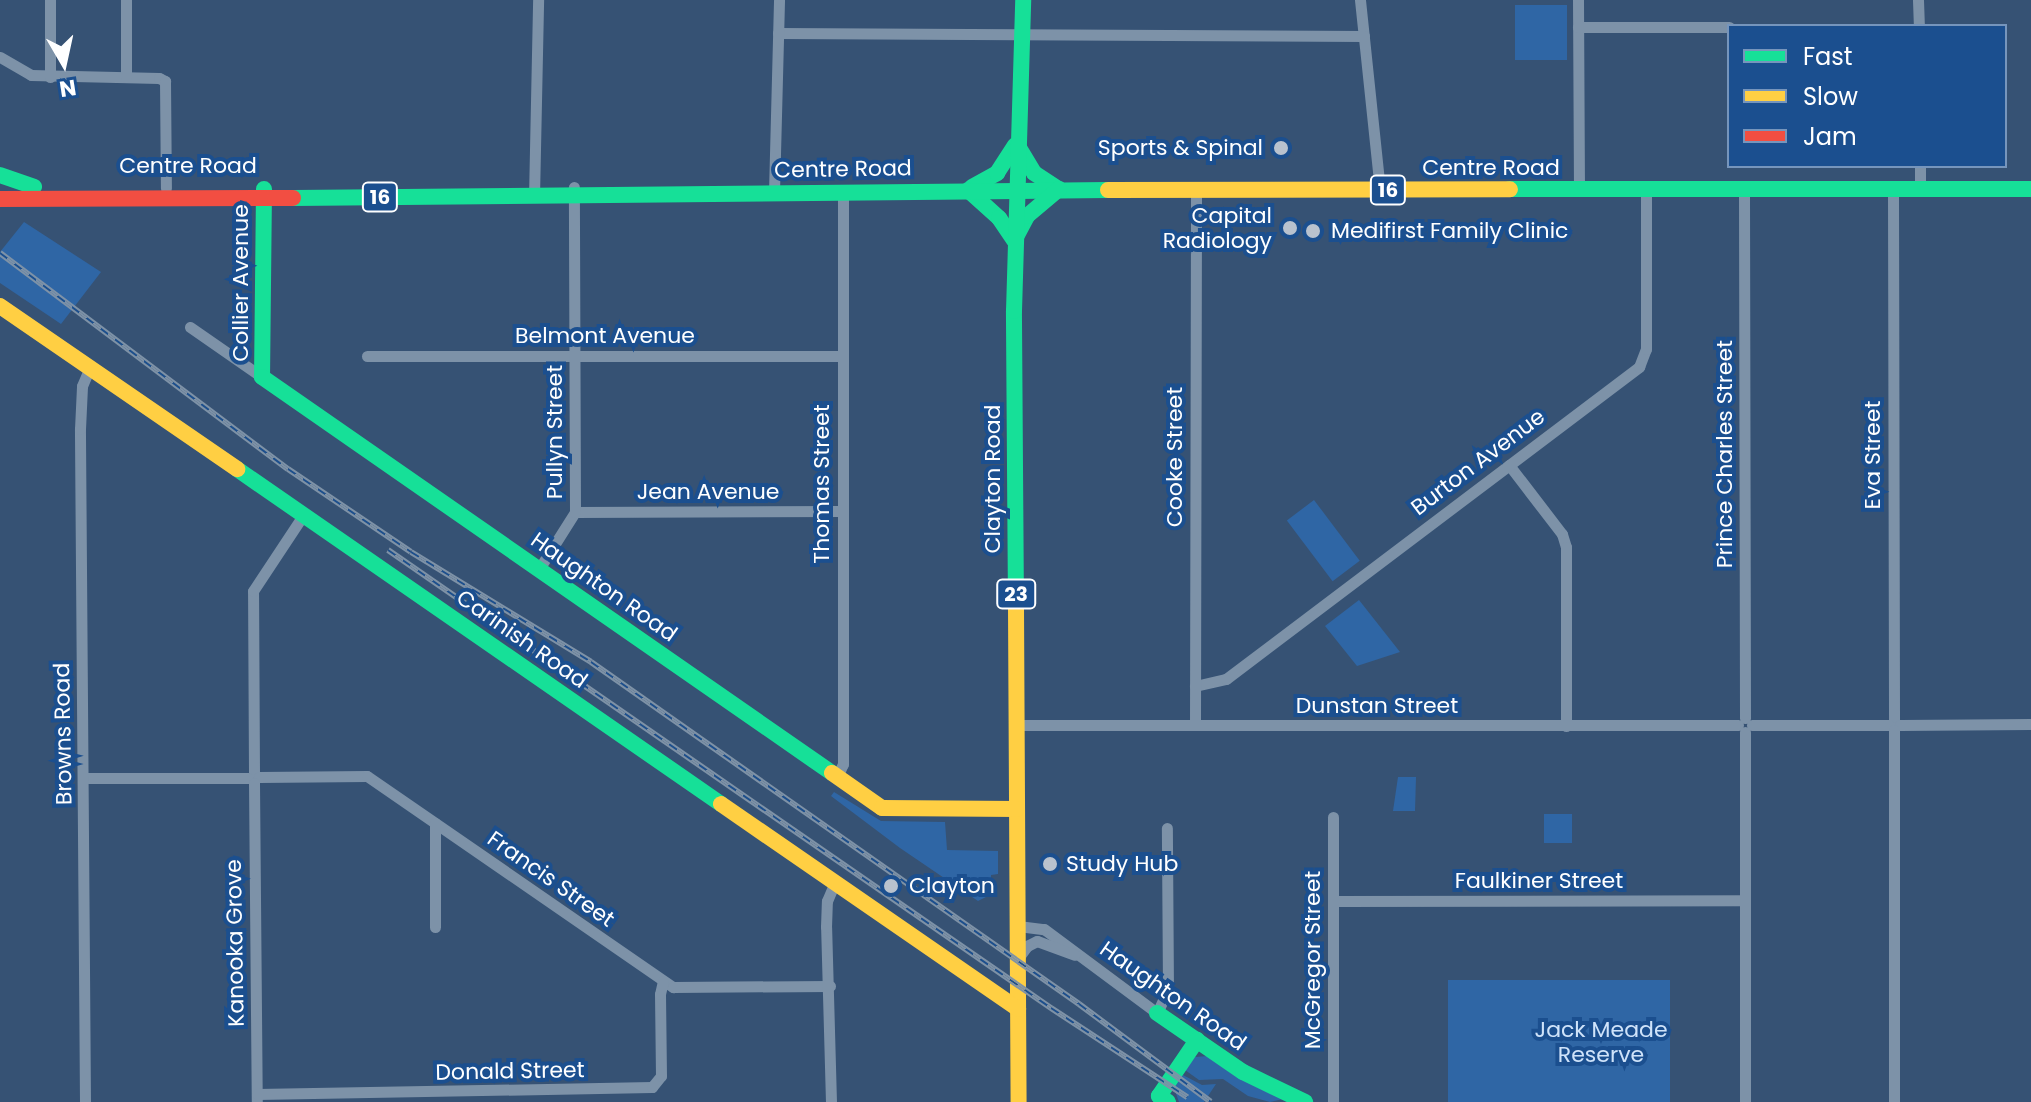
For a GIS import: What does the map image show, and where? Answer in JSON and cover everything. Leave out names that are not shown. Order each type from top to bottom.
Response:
[{"type":"main road","name":"Clayton Road","points":[[1019,1102],[1014,240],[1023,0]]},
{"type":"main road","points":[[1016,143],[1034,173],[1059,189],[1027,216],[1014,240],[999,218],[968,190],[997,173],[1016,143]]},
{"type":"main road","points":[[0,175],[34,187]]},
{"type":"main road","name":"Centre Road","points":[[0,187],[166,188],[264,193]]},
{"type":"main road","name":"Centre Road","points":[[0,199],[264,193],[574,192],[716,196],[767,192],[1015,189],[2031,189]]},
{"type":"main road","name":"Collier Avenue","points":[[262,377],[264,193]]},
{"type":"main road","name":"Carinish Road","points":[[0,306],[1018,1009]]},
{"type":"main road","name":"Haughton Road","points":[[262,377],[882,808],[1017,809]]},
{"type":"main road","name":"Haughton Road","points":[[1157,1013],[1251,1076],[1305,1102]]},
{"type":"main road","points":[[1163,1099],[1197,1040]]},
{"type":"street","points":[[50,0],[50,77]]},
{"type":"street","points":[[126,0],[126,77]]},
{"type":"street","points":[[533,192],[538,0]]},
{"type":"street","points":[[767,192],[779,0]]},
{"type":"street","points":[[1360,0],[1380,190]]},
{"type":"street","points":[[1578,0],[1579,191]]},
{"type":"street","points":[[1918,0],[1919,24]]},
{"type":"street","points":[[1578,27],[1727,27]]},
{"type":"street","points":[[778,33],[1364,36]]},
{"type":"street","points":[[0,57],[31,75],[159,78],[167,87],[166,188]]},
{"type":"street","points":[[1920,168],[1920,189]]},
{"type":"street","name":"Cooke Street","points":[[1195,724],[1196,190]]},
{"type":"street","name":"Burton Avenue","points":[[1195,686],[1226,679],[1639,367],[1646,349],[1646,190]]},
{"type":"street","name":"Prince Charles Street","points":[[1744,190],[1745,1102]]},
{"type":"street","name":"Eva Street","points":[[1893,190],[1894,1102]]},
{"type":"street","name":"Pullyn Street","points":[[539,569],[575,512],[574,192]]},
{"type":"street","name":"Thomas Street","points":[[838,775],[843,764],[843,192]]},
{"type":"street","name":"Haughton Road","points":[[190,327],[262,377]]},
{"type":"street","name":"Belmont Avenue","points":[[367,356],[842,356]]},
{"type":"street","name":"Browns Road","points":[[85,1102],[80,414],[82,386],[90,367]]},
{"type":"street","points":[[1509,465],[1562,534],[1566,547],[1566,726]]},
{"type":"street","name":"Jean Avenue","points":[[575,512],[842,511]]},
{"type":"street","name":"Kanooka Grove","points":[[257,1098],[253,591],[304,514]]},
{"type":"street","name":"Dunstan Street","points":[[1016,725],[2031,724]]},
{"type":"street","name":"Francis Street","points":[[84,778],[367,776],[673,987],[830,986]]},
{"type":"street","name":"McGregor Street","points":[[1333,817],[1333,1102]]},
{"type":"street","points":[[435,823],[435,927]]},
{"type":"street","points":[[1157,1013],[1168,989],[1167,828]]},
{"type":"street","points":[[831,1102],[827,901],[835,882]]},
{"type":"street","name":"Faulkiner Street","points":[[1333,901],[1745,900]]},
{"type":"street","name":"Haughton Road","points":[[1018,926],[1044,929],[1157,1013]]},
{"type":"street","points":[[1017,962],[1027,946],[1037,941],[1076,955]]},
{"type":"street","name":"Donald Street","points":[[257,1098],[652,1087],[661,1076],[660,994],[663,981]]},
{"type":"green space","points":[[1515,5],[1567,5],[1567,60],[1515,60]]},
{"type":"green space","points":[[24,222],[101,272],[61,324],[0,283],[0,252]]},
{"type":"green space","points":[[1314,500],[1360,561],[1333,581],[1287,520]]},
{"type":"green space","points":[[1359,600],[1400,652],[1357,666],[1325,626]]},
{"type":"green space","points":[[1398,777],[1416,777],[1415,811],[1393,811]]},
{"type":"green space","points":[[834,792],[881,821],[945,822],[947,850],[998,851],[998,874],[991,875],[990,895],[978,901],[831,796]]},
{"type":"green space","points":[[1544,814],[1572,814],[1572,843],[1544,843]]},
{"type":"green space","name":"Jack Meade Reserve","points":[[1448,980],[1670,980],[1670,1102],[1448,1102]]},
{"type":"green space","points":[[1208,1056],[1283,1099],[1270,1102],[1248,1096],[1223,1079],[1199,1080],[1185,1070],[1195,1057]]},
{"type":"green space","points":[[1183,1075],[1202,1085],[1216,1084],[1204,1102],[1179,1102],[1174,1088]]},
{"type":"railway","points":[[0,253],[288,469],[411,552],[591,662],[1079,1004],[1211,1102]]},
{"type":"railway","points":[[388,550],[1051,1008],[1187,1097]]},
{"type":"traffic: fast","points":[[1016,608],[1014,311],[1023,0]]},
{"type":"traffic: fast","points":[[972,187],[997,173],[1015,145]]},
{"type":"traffic: fast","points":[[1018,146],[1034,173],[1059,189]]},
{"type":"traffic: fast","points":[[0,175],[34,187]]},
{"type":"traffic: fast","points":[[264,189],[262,377],[832,773]]},
{"type":"traffic: fast","points":[[1016,237],[1027,216],[1059,189]]},
{"type":"traffic: fast","points":[[1510,189],[2031,189]]},
{"type":"traffic: fast","points":[[968,190],[999,218],[1014,240]]},
{"type":"traffic: fast","points":[[293,198],[1108,190]]},
{"type":"traffic: fast","points":[[237,469],[721,804]]},
{"type":"traffic: fast","points":[[1157,1013],[1243,1072],[1305,1102]]},
{"type":"traffic: fast","points":[[1168,1102],[1159,1096],[1197,1040]]},
{"type":"traffic: slow","points":[[1108,190],[1510,189]]},
{"type":"traffic: slow","points":[[0,306],[237,469]]},
{"type":"traffic: slow","points":[[1016,608],[1019,1102]]},
{"type":"traffic: slow","points":[[832,773],[882,808],[1017,809]]},
{"type":"traffic: slow","points":[[721,804],[1018,1009]]},
{"type":"traffic: jam","points":[[0,199],[293,198]]},
{"type":"place","name":"Sports & Spinal","points":[[1281,148]]},
{"type":"place","name":"Capital Radiology","points":[[1290,228]]},
{"type":"place","name":"Medifirst Family Clinic","points":[[1313,231]]},
{"type":"place","name":"Study Hub","points":[[1050,864]]},
{"type":"place","name":"Clayton","points":[[891,886]]}]
